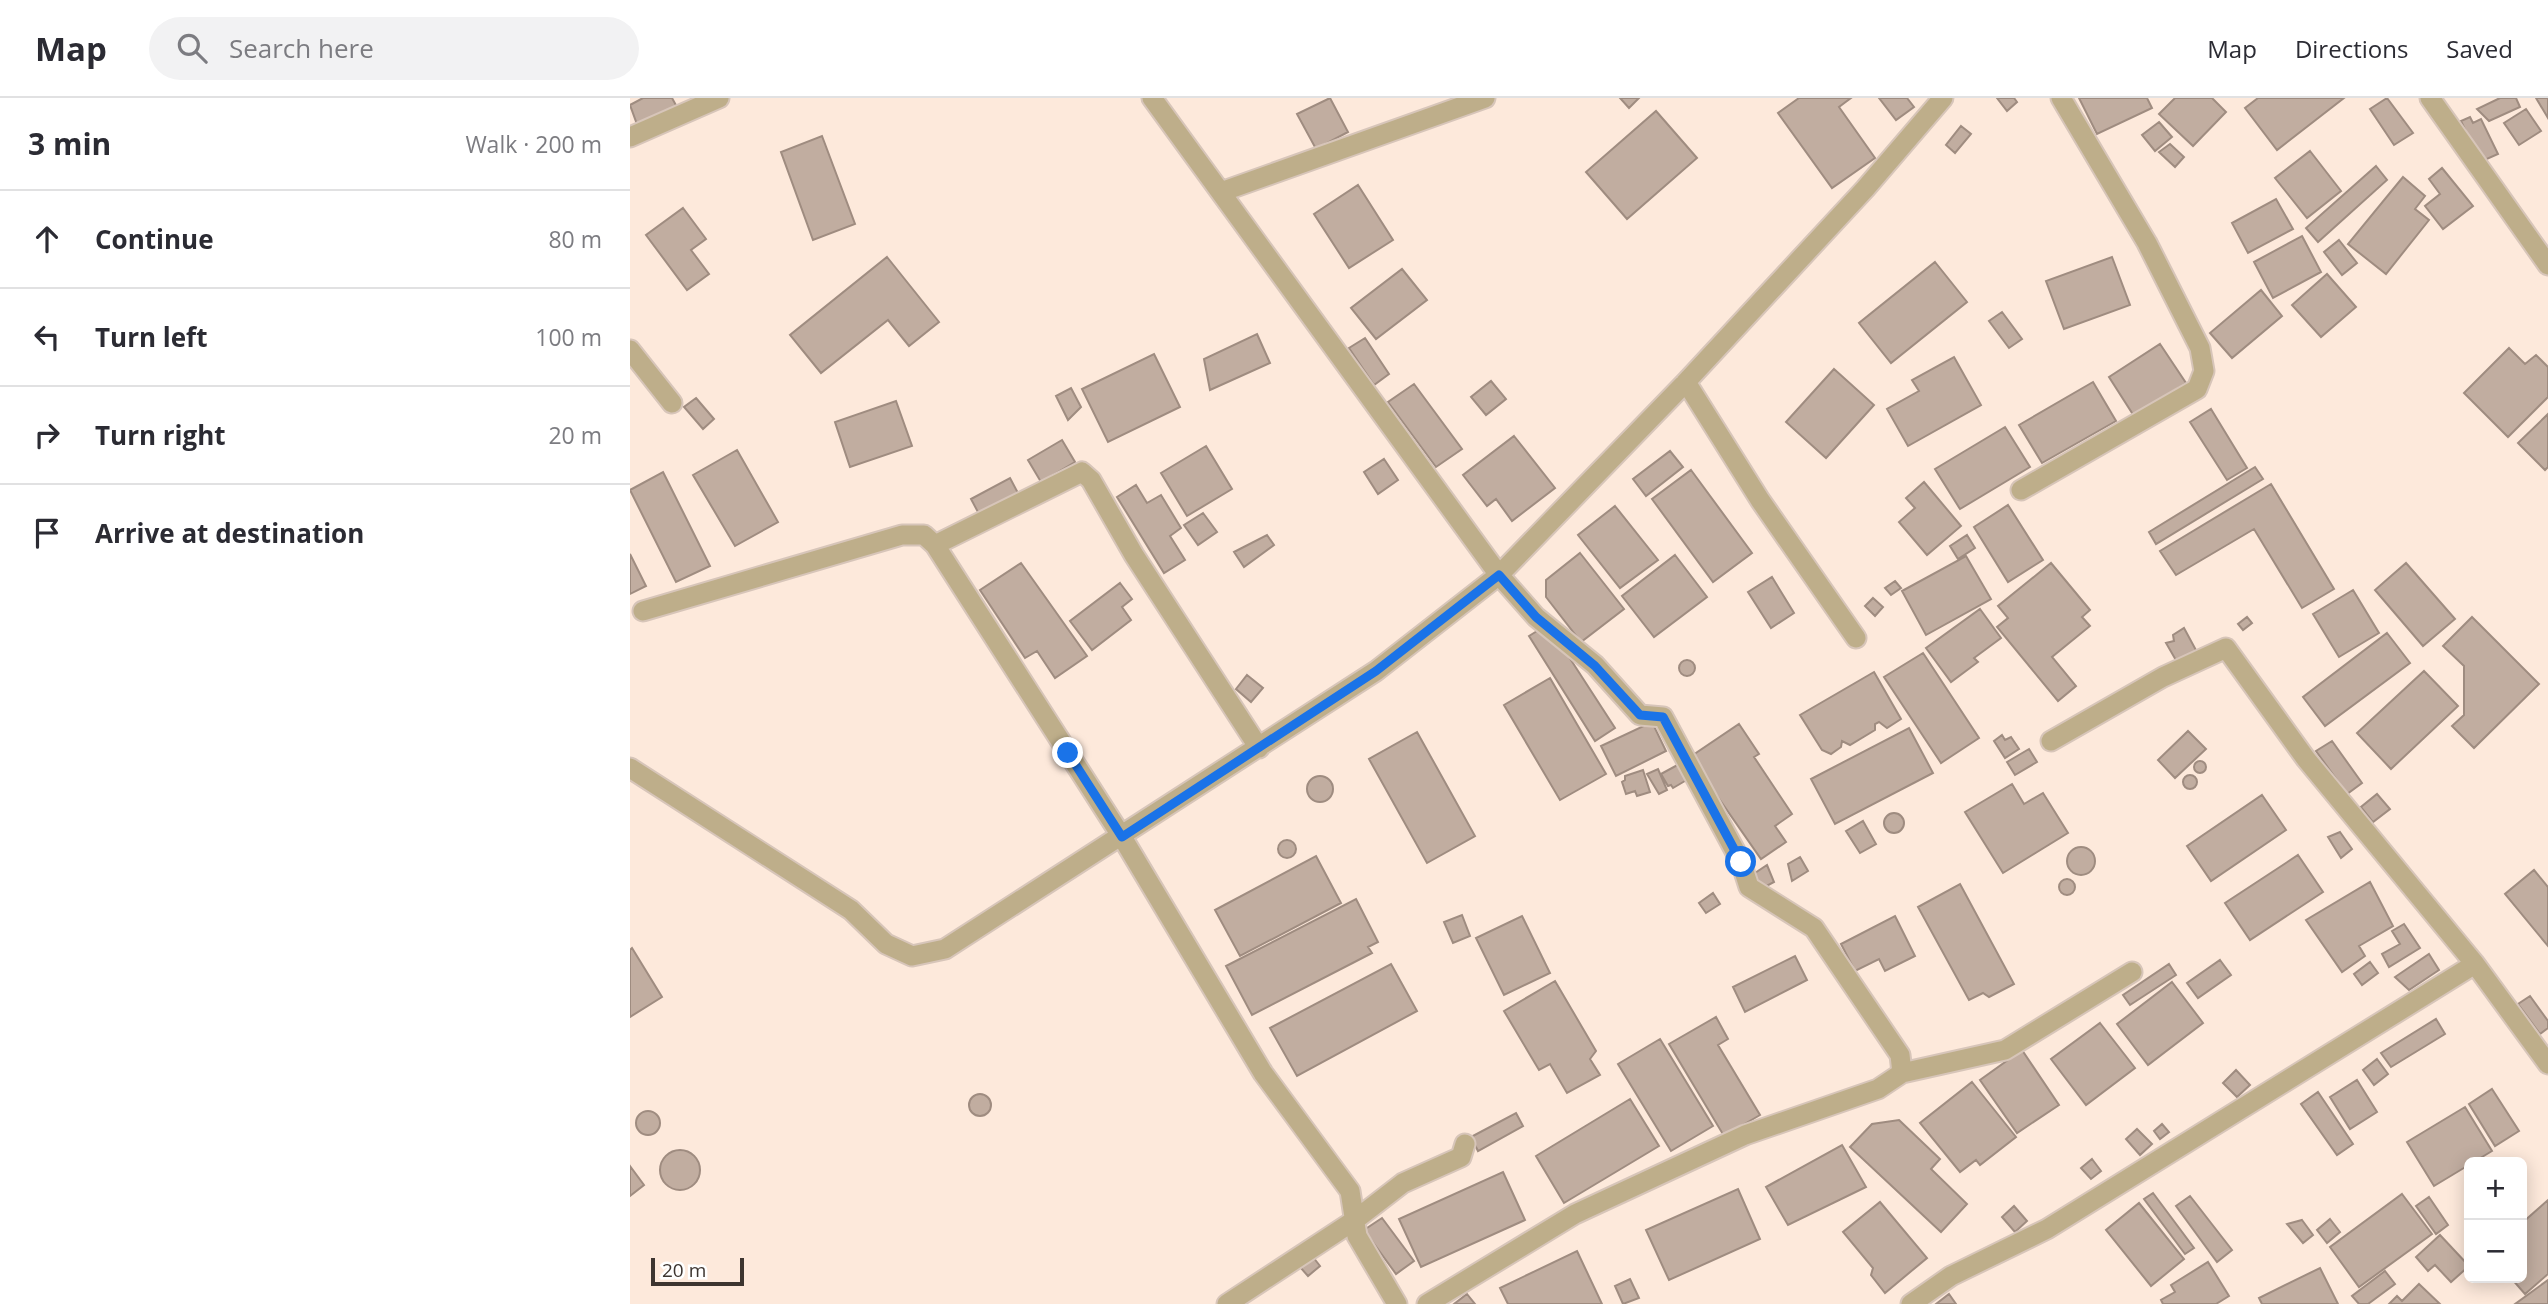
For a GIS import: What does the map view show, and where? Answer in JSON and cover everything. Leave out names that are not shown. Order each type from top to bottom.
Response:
[{"type":"street","points":[[630,137],[719,98]]},
{"type":"street","points":[[1152,98],[1499,575],[1536,617],[1595,666],[1640,715],[1663,717],[1741,862],[1749,887],[1814,928],[1894,1043],[1900,1055],[1902,1073]]},
{"type":"street","points":[[1221,192],[1485,98]]},
{"type":"street","points":[[630,768],[851,910],[886,944],[912,956],[945,949],[1376,671],[1499,575],[1686,382],[1856,199],[1943,98]]},
{"type":"street","points":[[2021,489],[2197,389],[2204,371],[2200,348],[2147,243],[2060,98]]},
{"type":"street","points":[[2430,98],[2548,265]]},
{"type":"street","points":[[630,350],[673,403]]},
{"type":"street","points":[[1686,382],[1760,500],[1856,638]]},
{"type":"street","points":[[934,545],[1082,472],[1091,480],[1134,555],[1259,748]]},
{"type":"street","points":[[643,611],[902,535],[924,535],[934,545],[1122,837],[1263,1073],[1350,1191],[1357,1236],[1397,1304]]},
{"type":"street","points":[[2050,741],[2163,677],[2226,648],[2306,759],[2475,964],[2548,1064]]},
{"type":"street","points":[[1911,1304],[1951,1276],[2047,1229],[2475,964]]},
{"type":"street","points":[[1427,1304],[1575,1214],[1745,1135],[1878,1089],[1902,1073],[2005,1051],[2132,972]]},
{"type":"street","points":[[1227,1304],[1355,1220],[1403,1183],[1461,1157],[1465,1144]]},
{"type":"building","points":[[643,98],[672,98],[677,107],[638,127],[630,105]]},
{"type":"building","points":[[1330,98],[1348,132],[1316,149],[1297,114]]},
{"type":"building","points":[[1620,98],[1639,98],[1629,108]]},
{"type":"building","points":[[1799,98],[1851,98],[1839,107],[1875,158],[1832,188],[1778,113]]},
{"type":"building","points":[[1879,98],[1907,98],[1914,107],[1896,120]]},
{"type":"building","points":[[1997,98],[2014,98],[2017,102],[2007,111]]},
{"type":"building","points":[[2079,98],[2147,98],[2152,108],[2097,134]]},
{"type":"building","points":[[2175,98],[2212,98],[2226,112],[2193,146],[2159,114]]},
{"type":"building","points":[[2258,98],[2344,98],[2277,150],[2245,108]]},
{"type":"building","points":[[2387,98],[2413,133],[2394,145],[2370,109]]},
{"type":"building","points":[[2500,98],[2516,98],[2520,107],[2489,121],[2477,109]]},
{"type":"building","points":[[2536,98],[2548,98],[2548,118]]},
{"type":"building","points":[[2526,109],[2541,131],[2519,145],[2504,123]]},
{"type":"building","points":[[1656,111],[1697,158],[1627,219],[1586,172]]},
{"type":"building","points":[[2470,117],[2473,123],[2481,119],[2498,154],[2480,162],[2461,121]]},
{"type":"building","points":[[2159,122],[2172,137],[2155,151],[2142,135]]},
{"type":"building","points":[[1961,126],[1971,134],[1955,153],[1946,145]]},
{"type":"building","points":[[822,136],[855,224],[813,240],[781,152]]},
{"type":"building","points":[[2170,144],[2184,157],[2175,167],[2159,152]]},
{"type":"building","points":[[2310,151],[2341,191],[2307,218],[2275,178]]},
{"type":"building","points":[[2376,166],[2387,180],[2318,242],[2306,228]]},
{"type":"building","points":[[2442,168],[2473,206],[2443,229],[2425,206],[2440,194],[2429,179]]},
{"type":"building","points":[[2403,177],[2425,196],[2415,209],[2429,220],[2386,274],[2348,244]]},
{"type":"building","points":[[1358,185],[1393,240],[1349,268],[1314,214]]},
{"type":"building","points":[[2276,199],[2293,229],[2248,253],[2232,223]]},
{"type":"building","points":[[683,208],[706,239],[691,250],[709,274],[687,290],[646,235]]},
{"type":"building","points":[[2302,236],[2321,272],[2273,298],[2254,262]]},
{"type":"building","points":[[2339,240],[2357,263],[2342,275],[2324,252]]},
{"type":"building","points":[[887,257],[939,322],[909,346],[888,320],[821,373],[790,335]]},
{"type":"building","points":[[2112,257],[2130,305],[2064,329],[2046,281]]},
{"type":"building","points":[[1935,262],[1967,302],[1891,363],[1859,323]]},
{"type":"building","points":[[1402,269],[1427,300],[1376,339],[1351,308]]},
{"type":"building","points":[[2327,274],[2356,307],[2321,337],[2292,305]]},
{"type":"building","points":[[2261,290],[2282,316],[2232,358],[2210,333]]},
{"type":"building","points":[[2002,312],[2022,339],[2009,348],[1989,321]]},
{"type":"building","points":[[1257,334],[1270,363],[1210,390],[1204,359]]},
{"type":"building","points":[[1365,338],[1389,374],[1374,385],[1349,348]]},
{"type":"building","points":[[2160,344],[2186,383],[2134,416],[2109,377]]},
{"type":"building","points":[[2509,348],[2525,364],[2536,355],[2548,367],[2548,397],[2508,437],[2464,393]]},
{"type":"building","points":[[1154,354],[1180,407],[1108,442],[1082,389]]},
{"type":"building","points":[[1954,357],[1981,405],[1908,446],[1887,409],[1919,391],[1912,380]]},
{"type":"building","points":[[1834,369],[1874,405],[1826,458],[1786,422]]},
{"type":"building","points":[[1491,381],[1506,399],[1486,415],[1471,397]]},
{"type":"building","points":[[2093,382],[2116,421],[2042,463],[2019,425]]},
{"type":"building","points":[[1414,384],[1462,449],[1436,467],[1388,402]]},
{"type":"building","points":[[1071,388],[1081,407],[1068,420],[1056,396]]},
{"type":"building","points":[[696,398],[714,419],[703,429],[684,407]]},
{"type":"building","points":[[896,401],[912,446],[850,467],[835,422]]},
{"type":"building","points":[[2211,409],[2247,468],[2227,480],[2190,422]]},
{"type":"building","points":[[2548,414],[2548,467],[2545,470],[2518,443]]},
{"type":"building","points":[[2005,427],[2030,467],[1960,509],[1935,469]]},
{"type":"building","points":[[1514,436],[1555,488],[1512,521],[1496,499],[1487,506],[1463,475]]},
{"type":"building","points":[[1062,440],[1075,462],[1041,482],[1028,460]]},
{"type":"building","points":[[1206,446],[1232,489],[1187,516],[1161,473]]},
{"type":"building","points":[[737,450],[778,522],[735,546],[693,475]]},
{"type":"building","points":[[1670,451],[1683,467],[1646,496],[1633,479]]},
{"type":"building","points":[[1384,459],[1398,480],[1378,494],[1364,472]]},
{"type":"building","points":[[2255,467],[2263,479],[2156,544],[2149,532]]},
{"type":"building","points":[[1691,470],[1752,553],[1713,582],[1652,499]]},
{"type":"building","points":[[663,472],[710,566],[676,582],[630,490]]},
{"type":"building","points":[[1010,478],[1018,493],[979,514],[971,499]]},
{"type":"building","points":[[1924,482],[1961,526],[1927,555],[1899,522],[1915,508],[1906,498]]},
{"type":"building","points":[[2271,484],[2334,589],[2302,608],[2254,529],[2176,575],[2160,551]]},
{"type":"building","points":[[1136,485],[1147,503],[1161,495],[1181,528],[1170,536],[1185,560],[1164,573],[1117,497]]},
{"type":"building","points":[[2008,505],[2043,560],[2008,582],[1974,527]]},
{"type":"building","points":[[1615,506],[1658,560],[1620,588],[1578,535]]},
{"type":"building","points":[[1203,513],[1217,532],[1198,545],[1184,525]]},
{"type":"building","points":[[1267,535],[1274,545],[1244,567],[1234,552]]},
{"type":"building","points":[[1967,535],[1975,548],[1958,559],[1950,546]]},
{"type":"building","points":[[1580,553],[1624,609],[1581,642],[1546,597],[1546,580]]},
{"type":"building","points":[[630,554],[646,586],[630,594]]},
{"type":"building","points":[[1675,555],[1707,597],[1654,637],[1622,596]]},
{"type":"building","points":[[1966,556],[1991,599],[1926,635],[1902,591]]},
{"type":"building","points":[[1021,563],[1087,656],[1055,678],[1037,651],[1025,658],[980,590]]},
{"type":"building","points":[[2051,563],[2090,610],[2082,617],[2090,626],[2052,657],[2076,686],[2058,701],[1997,627],[2008,618],[1998,606]]},
{"type":"building","points":[[2406,563],[2455,619],[2423,646],[2375,590]]},
{"type":"building","points":[[1772,577],[1794,613],[1771,628],[1748,592]]},
{"type":"building","points":[[1895,581],[1901,588],[1891,595],[1885,588]]},
{"type":"building","points":[[1120,583],[1132,599],[1122,607],[1131,620],[1092,650],[1070,621]]},
{"type":"building","points":[[2353,590],[2379,633],[2339,657],[2313,614]]},
{"type":"building","points":[[1873,598],[1883,607],[1875,616],[1865,606]]},
{"type":"building","points":[[1980,609],[2001,638],[1974,658],[1978,662],[1951,682],[1926,648]]},
{"type":"building","points":[[2247,617],[2252,623],[2243,630],[2238,624]]},
{"type":"building","points":[[2472,617],[2539,684],[2474,748],[2452,726],[2464,715],[2464,666],[2443,646]]},
{"type":"building","points":[[1542,628],[1553,643],[1558,640],[1615,728],[1595,741],[1529,636]]},
{"type":"building","points":[[2184,628],[2197,652],[2177,662],[2166,643],[2174,641],[2173,635]]},
{"type":"building","points":[[2387,633],[2410,663],[2325,726],[2303,697]]},
{"type":"building","points":[[1923,653],[1979,738],[1941,763],[1884,677]]},
{"type":"building","points":[[1687,660],[1695,668],[1687,676],[1679,668]]},
{"type":"building","points":[[2424,671],[2458,706],[2391,769],[2357,733]]},
{"type":"building","points":[[1874,672],[1901,719],[1887,728],[1879,722],[1875,724],[1875,730],[1850,745],[1842,741],[1841,747],[1831,754],[1822,750],[1800,715]]},
{"type":"building","points":[[1247,675],[1263,688],[1251,702],[1236,689]]},
{"type":"building","points":[[1550,678],[1606,774],[1560,800],[1504,705]]},
{"type":"building","points":[[1652,722],[1666,751],[1616,776],[1601,746]]},
{"type":"building","points":[[1739,724],[1759,754],[1754,757],[1792,814],[1775,826],[1786,842],[1761,859],[1690,757]]},
{"type":"building","points":[[1909,728],[1933,773],[1835,824],[1811,779]]},
{"type":"building","points":[[2188,731],[2206,749],[2175,778],[2158,760]]},
{"type":"building","points":[[1417,732],[1475,836],[1427,863],[1369,759]]},
{"type":"building","points":[[2002,735],[2005,740],[2011,737],[2019,749],[2005,758],[1994,741]]},
{"type":"building","points":[[2332,741],[2362,783],[2347,794],[2316,751]]},
{"type":"building","points":[[2029,749],[2037,762],[2015,775],[2007,762]]},
{"type":"building","points":[[2200,761],[2206,767],[2200,773],[2194,767]]},
{"type":"building","points":[[1681,763],[1690,778],[1673,788],[1668,786],[1661,774]]},
{"type":"building","points":[[1658,769],[1667,790],[1659,794],[1647,774]]},
{"type":"building","points":[[1643,770],[1650,792],[1637,796],[1635,791],[1626,794],[1622,782],[1625,776]]},
{"type":"building","points":[[2187,775],[2193,775],[2197,782],[2193,789],[2187,789],[2183,785],[2183,779]]},
{"type":"building","points":[[1320,776],[1330,779],[1333,789],[1330,799],[1320,802],[1310,799],[1307,789],[1310,779]]},
{"type":"building","points":[[2012,784],[2024,804],[2043,793],[2068,833],[2003,873],[1965,812]]},
{"type":"building","points":[[2377,794],[2390,809],[2373,822],[2361,807]]},
{"type":"building","points":[[2262,795],[2286,830],[2211,881],[2187,846]]},
{"type":"building","points":[[1894,813],[1901,816],[1904,823],[1901,830],[1894,833],[1887,830],[1884,823],[1887,816]]},
{"type":"building","points":[[1863,821],[1876,844],[1860,853],[1846,831]]},
{"type":"building","points":[[2340,832],[2352,849],[2341,858],[2328,837]]},
{"type":"building","points":[[1287,840],[1293,843],[1296,849],[1293,855],[1287,858],[1281,855],[1278,849],[1281,843]]},
{"type":"building","points":[[2081,847],[2091,851],[2095,861],[2091,871],[2081,875],[2071,871],[2067,861],[2071,851]]},
{"type":"building","points":[[2298,855],[2323,892],[2250,940],[2225,903]]},
{"type":"building","points":[[1316,856],[1341,903],[1240,956],[1215,910]]},
{"type":"building","points":[[1800,857],[1808,871],[1792,881],[1788,864]]},
{"type":"building","points":[[1767,865],[1774,882],[1761,889],[1752,875]]},
{"type":"building","points":[[2534,870],[2548,887],[2548,946],[2505,894]]},
{"type":"building","points":[[2064,879],[2070,879],[2075,887],[2073,893],[2064,895],[2059,890],[2059,884]]},
{"type":"building","points":[[2370,882],[2393,926],[2359,946],[2365,956],[2342,972],[2306,920]]},
{"type":"building","points":[[1960,884],[2014,984],[1989,997],[1983,993],[1969,1000],[1918,907]]},
{"type":"building","points":[[1713,893],[1720,904],[1706,913],[1699,903]]},
{"type":"building","points":[[1356,899],[1378,942],[1368,947],[1372,953],[1252,1015],[1226,966]]},
{"type":"building","points":[[1462,915],[1470,936],[1453,943],[1444,922]]},
{"type":"building","points":[[1522,916],[1550,973],[1504,995],[1476,938]]},
{"type":"building","points":[[1895,916],[1915,956],[1885,971],[1879,959],[1855,971],[1841,944]]},
{"type":"building","points":[[2404,924],[2420,948],[2389,967],[2382,954],[2400,944],[2392,931]]},
{"type":"building","points":[[632,948],[662,997],[630,1017],[630,950]]},
{"type":"building","points":[[2429,954],[2439,970],[2409,990],[2395,977]]},
{"type":"building","points":[[1795,956],[1807,980],[1745,1012],[1733,987]]},
{"type":"building","points":[[2220,960],[2231,975],[2198,998],[2187,983]]},
{"type":"building","points":[[2370,962],[2378,973],[2362,985],[2354,974]]},
{"type":"building","points":[[1391,964],[1417,1011],[1297,1076],[1270,1028]]},
{"type":"building","points":[[2169,964],[2176,975],[2130,1005],[2123,995]]},
{"type":"building","points":[[1555,981],[1596,1051],[1590,1059],[1600,1075],[1567,1093],[1550,1064],[1539,1070],[1504,1011]]},
{"type":"building","points":[[2172,982],[2203,1023],[2148,1065],[2117,1024]]},
{"type":"building","points":[[2530,996],[2548,1021],[2548,1028],[2540,1034],[2518,1004]]},
{"type":"building","points":[[1716,1017],[1728,1039],[1718,1045],[1760,1115],[1724,1136],[1669,1044]]},
{"type":"building","points":[[2436,1019],[2445,1034],[2391,1067],[2381,1053]]},
{"type":"building","points":[[2100,1023],[2135,1068],[2086,1105],[2051,1059]]},
{"type":"building","points":[[1660,1039],[1713,1126],[1671,1151],[1618,1064]]},
{"type":"building","points":[[2022,1050],[2059,1105],[2017,1133],[1980,1080]]},
{"type":"building","points":[[2377,1059],[2388,1074],[2374,1085],[2363,1070]]},
{"type":"building","points":[[2236,1070],[2250,1085],[2237,1097],[2223,1083]]},
{"type":"building","points":[[2357,1080],[2377,1112],[2350,1129],[2330,1097]]},
{"type":"building","points":[[1972,1082],[2016,1137],[1980,1165],[1976,1160],[1960,1172],[1920,1123]]},
{"type":"building","points":[[2492,1089],[2519,1131],[2495,1146],[2469,1104]]},
{"type":"building","points":[[2318,1092],[2353,1144],[2337,1155],[2301,1104]]},
{"type":"building","points":[[980,1094],[988,1097],[991,1105],[988,1113],[980,1116],[972,1113],[969,1105],[972,1097]]},
{"type":"building","points":[[1630,1099],[1659,1146],[1564,1203],[1536,1156]]},
{"type":"building","points":[[2465,1107],[2492,1151],[2482,1157],[2464,1157],[2464,1168],[2434,1186],[2407,1142]]},
{"type":"building","points":[[648,1111],[657,1114],[660,1123],[657,1132],[648,1135],[639,1132],[636,1123],[639,1114]]},
{"type":"building","points":[[1516,1113],[1523,1126],[1478,1151],[1471,1137]]},
{"type":"building","points":[[1899,1120],[1940,1159],[1931,1169],[1967,1204],[1941,1232],[1850,1147],[1872,1124]]},
{"type":"building","points":[[2162,1124],[2169,1132],[2160,1139],[2154,1131]]},
{"type":"building","points":[[2137,1129],[2152,1144],[2140,1155],[2126,1139]]},
{"type":"building","points":[[1842,1145],[1866,1187],[1788,1225],[1766,1187]]},
{"type":"building","points":[[680,1150],[688,1151],[694,1156],[699,1162],[699,1178],[694,1184],[688,1189],[680,1190],[672,1189],[666,1184],[661,1178],[660,1170],[661,1162],[666,1156],[672,1151]]},
{"type":"building","points":[[2092,1159],[2101,1171],[2091,1179],[2081,1168]]},
{"type":"building","points":[[630,1166],[644,1185],[630,1196]]},
{"type":"building","points":[[1503,1172],[1525,1220],[1421,1267],[1399,1219]]},
{"type":"building","points":[[1738,1189],[1760,1239],[1669,1280],[1646,1230]]},
{"type":"building","points":[[2153,1193],[2194,1248],[2185,1254],[2144,1199]]},
{"type":"building","points":[[2402,1194],[2432,1234],[2359,1287],[2330,1247]]},
{"type":"building","points":[[2190,1196],[2232,1250],[2217,1262],[2176,1206]]},
{"type":"building","points":[[2429,1197],[2448,1225],[2436,1234],[2416,1206]]},
{"type":"building","points":[[2548,1200],[2548,1274],[2525,1294],[2515,1283],[2527,1283],[2527,1219]]},
{"type":"building","points":[[1880,1202],[1927,1258],[1885,1293],[1871,1275],[1873,1268],[1843,1232]]},
{"type":"building","points":[[2139,1203],[2184,1259],[2151,1286],[2106,1230]]},
{"type":"building","points":[[2014,1206],[2027,1221],[2015,1232],[2002,1217]]},
{"type":"building","points":[[1382,1218],[1414,1261],[1396,1274],[1364,1230]]},
{"type":"building","points":[[2330,1219],[2340,1232],[2327,1243],[2317,1230]]},
{"type":"building","points":[[2302,1220],[2313,1235],[2303,1243],[2287,1224]]},
{"type":"building","points":[[2440,1235],[2464,1261],[2464,1270],[2451,1282],[2435,1265],[2428,1271],[2416,1257]]},
{"type":"building","points":[[1577,1251],[1602,1304],[1508,1304],[1500,1288]]},
{"type":"building","points":[[1313,1257],[1320,1266],[1308,1276],[1300,1267]]},
{"type":"building","points":[[2208,1262],[2229,1296],[2216,1304],[2163,1304],[2161,1300],[2175,1292],[2171,1285]]},
{"type":"building","points":[[2320,1268],[2338,1304],[2262,1304],[2259,1298]]},
{"type":"building","points":[[2385,1271],[2395,1284],[2368,1304],[2359,1304],[2352,1296]]},
{"type":"building","points":[[1630,1279],[1639,1298],[1623,1304],[1615,1286]]},
{"type":"building","points":[[2548,1280],[2548,1304],[2515,1304]]},
{"type":"building","points":[[2419,1284],[2440,1304],[2389,1304],[2397,1296],[2402,1301]]},
{"type":"building","points":[[1467,1294],[1475,1304],[1454,1304]]},
{"type":"building","points":[[1949,1294],[1956,1304],[1936,1304]]},
{"type":"route","points":[[1068,753],[1122,837],[1376,671],[1499,575],[1536,617],[1595,666],[1640,715],[1663,717],[1741,862]]}]
